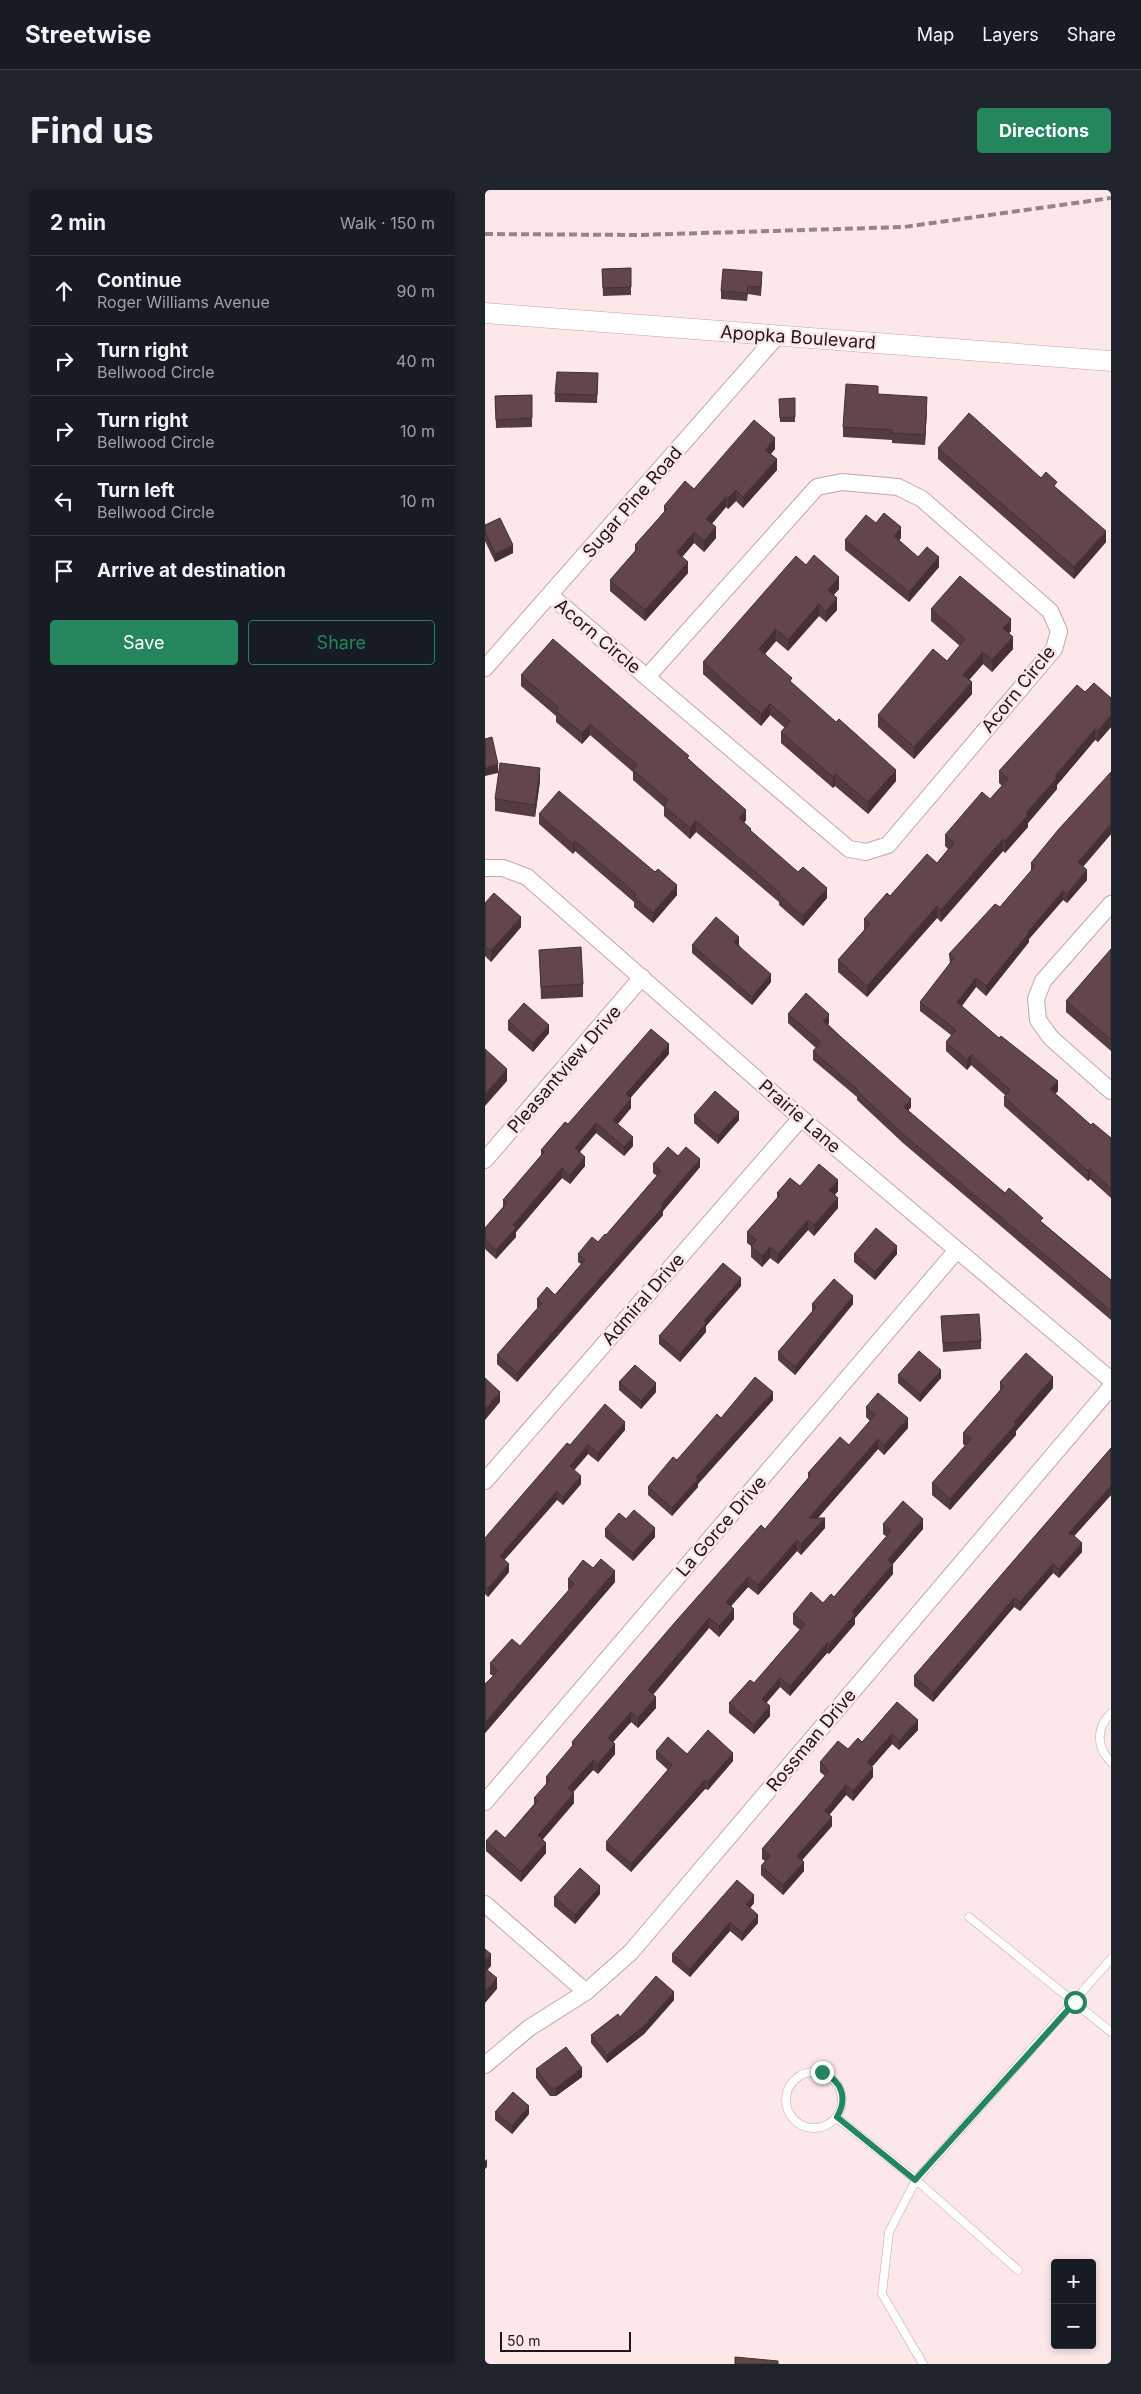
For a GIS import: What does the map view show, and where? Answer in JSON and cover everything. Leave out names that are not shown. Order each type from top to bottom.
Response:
[{"type":"street","name":"Apopka Boulevard","points":[[485,313],[1111,361]]},
{"type":"street","name":"Sugar Pine Road","points":[[485,668],[778,335]]},
{"type":"street","name":"Acorn Circle","points":[[550,595],[849,849],[867,852],[888,844],[1054,650],[1059,631],[1051,611],[922,499],[898,487],[842,482],[817,487],[647,677]]},
{"type":"street","name":"Prairie Lane","points":[[485,868],[503,868],[527,877],[643,977],[801,1118],[1111,1380]]},
{"type":"street","points":[[1111,904],[1043,981],[1036,1000],[1038,1020],[1051,1038],[1111,1091]]},
{"type":"street","name":"Pleasantview Drive","points":[[485,1160],[643,977]]},
{"type":"street","name":"Admiral Drive","points":[[485,1481],[801,1118]]},
{"type":"street","name":"La Gorce Drive","points":[[485,1802],[957,1250]]},
{"type":"street","name":"Rossman Drive","points":[[485,2065],[529,2028],[586,1992],[631,1952],[1111,1387]]},
{"type":"street","points":[[485,1904],[586,1992]]},
{"type":"lane","points":[[1111,1713],[1103,1722],[1099,1733],[1100,1746],[1111,1762]]},
{"type":"lane","points":[[969,1917],[1111,2032]]},
{"type":"lane","points":[[923,2364],[882,2294],[889,2232],[915,2180],[1075,2002],[1111,1959]]},
{"type":"lane","points":[[822,2072],[830,2076],[837,2082],[843,2100],[837,2117],[821,2128],[802,2126],[789,2113],[786,2094],[789,2085],[803,2073],[822,2072]]},
{"type":"lane","points":[[837,2117],[915,2180],[1018,2270]]},
{"type":"building","points":[[631,268],[631,287],[603,288],[602,269]]},
{"type":"building","points":[[723,269],[762,272],[761,287],[748,286],[747,293],[721,291]]},
{"type":"building","points":[[557,372],[598,373],[597,395],[555,394]]},
{"type":"building","points":[[846,384],[878,386],[878,394],[927,397],[925,435],[892,433],[892,430],[843,427]]},
{"type":"building","points":[[532,395],[532,418],[496,420],[495,396]]},
{"type":"building","points":[[795,398],[795,417],[780,418],[779,399]]},
{"type":"building","points":[[969,413],[1041,478],[1046,472],[1057,482],[1054,486],[1106,531],[1074,567],[938,448]]},
{"type":"building","points":[[754,420],[775,438],[765,450],[777,459],[743,497],[736,490],[728,498],[726,497],[706,519],[716,527],[704,541],[694,532],[677,552],[688,562],[645,610],[610,580],[638,548],[635,545],[667,509],[664,506],[685,481],[694,489]]},
{"type":"building","points":[[884,513],[901,527],[894,536],[918,557],[927,547],[939,557],[909,592],[845,540],[866,515],[876,523]]},
{"type":"building","points":[[500,518],[513,545],[495,554],[485,532],[485,525]]},
{"type":"building","points":[[814,555],[839,577],[828,590],[837,598],[826,611],[819,604],[788,640],[776,629],[759,649],[792,678],[790,681],[836,722],[839,719],[896,770],[868,802],[835,774],[833,777],[781,732],[790,721],[770,704],[761,714],[703,662],[796,556],[806,565]]},
{"type":"building","points":[[960,576],[1011,619],[1003,628],[1013,637],[992,660],[983,652],[963,675],[972,682],[914,747],[878,715],[933,649],[947,661],[965,639],[931,609]]},
{"type":"building","points":[[553,639],[689,756],[687,758],[746,810],[739,818],[750,830],[798,872],[803,867],[827,888],[803,916],[779,895],[780,893],[696,821],[690,828],[664,806],[668,800],[633,770],[637,765],[590,724],[582,733],[556,711],[559,708],[521,675]]},
{"type":"building","points":[[1094,683],[1111,698],[1111,715],[1098,731],[1095,729],[1055,776],[1057,778],[1026,813],[1028,815],[1005,841],[1003,839],[941,910],[937,906],[867,986],[838,960],[870,924],[864,919],[887,893],[890,896],[927,854],[937,863],[954,843],[945,835],[982,792],[990,799],[1008,779],[999,771],[1077,685],[1085,692]]},
{"type":"building","points":[[492,737],[498,764],[485,768],[485,739]]},
{"type":"building","points":[[500,763],[540,768],[535,805],[495,799]]},
{"type":"building","points":[[1111,772],[1111,824],[1078,862],[1087,870],[1067,894],[1063,891],[986,986],[976,978],[957,1002],[999,1038],[1001,1036],[1058,1081],[1050,1089],[1091,1125],[1093,1123],[1111,1138],[1111,1189],[1004,1097],[1010,1090],[971,1055],[967,1060],[946,1042],[956,1030],[920,1002],[954,958],[949,954],[995,904],[1000,907],[1035,866],[1031,863],[1058,830]]},
{"type":"building","points":[[559,791],[655,872],[658,869],[677,885],[653,913],[634,897],[636,894],[575,841],[573,844],[539,814]]},
{"type":"building","points":[[494,893],[521,917],[491,951],[485,945],[485,903]]},
{"type":"building","points":[[716,917],[739,937],[734,942],[771,974],[752,997],[692,945]]},
{"type":"building","points":[[581,947],[583,984],[541,987],[539,950]]},
{"type":"building","points":[[1111,949],[1111,1040],[1066,1001]]},
{"type":"building","points":[[806,993],[829,1014],[823,1021],[911,1099],[904,1107],[1005,1193],[1009,1188],[1043,1218],[1040,1221],[1111,1280],[1111,1311],[903,1134],[858,1090],[813,1051],[821,1042],[788,1014]]},
{"type":"building","points":[[524,1003],[549,1025],[533,1043],[508,1021]]},
{"type":"building","points":[[651,1029],[669,1044],[626,1094],[631,1099],[613,1120],[633,1137],[624,1147],[596,1123],[575,1148],[585,1157],[570,1175],[562,1168],[513,1225],[516,1228],[496,1250],[485,1240],[485,1228],[507,1203],[503,1200],[544,1152],[541,1150],[565,1122],[568,1124]]},
{"type":"building","points":[[485,1049],[507,1069],[485,1094]]},
{"type":"building","points":[[715,1091],[739,1112],[718,1136],[694,1115]]},
{"type":"building","points":[[668,1147],[678,1156],[686,1147],[700,1159],[661,1205],[663,1207],[517,1373],[497,1355],[542,1303],[537,1299],[547,1287],[555,1295],[585,1260],[578,1254],[592,1237],[598,1242],[606,1235],[661,1171],[653,1164]]},
{"type":"building","points":[[819,1164],[838,1180],[829,1190],[838,1198],[814,1225],[808,1220],[778,1254],[770,1247],[762,1256],[751,1246],[756,1240],[747,1232],[780,1195],[777,1193],[790,1178],[800,1186]]},
{"type":"building","points":[[876,1228],[897,1246],[875,1272],[854,1254]]},
{"type":"building","points":[[723,1263],[741,1278],[704,1321],[706,1323],[680,1354],[659,1336]]},
{"type":"building","points":[[834,1279],[853,1296],[795,1367],[778,1352],[816,1307],[812,1304]]},
{"type":"building","points":[[979,1314],[981,1341],[943,1343],[941,1316]]},
{"type":"building","points":[[919,1351],[941,1370],[920,1394],[898,1375]]},
{"type":"building","points":[[1026,1353],[1053,1377],[1014,1422],[1016,1424],[950,1499],[932,1483],[971,1439],[963,1433],[1004,1386],[1000,1382]]},
{"type":"building","points":[[635,1365],[656,1383],[641,1401],[619,1382]]},
{"type":"building","points":[[755,1377],[773,1392],[696,1477],[698,1479],[672,1508],[648,1487],[673,1457],[677,1460],[717,1414],[721,1418]]},
{"type":"building","points":[[485,1378],[500,1392],[485,1409]]},
{"type":"building","points":[[878,1393],[908,1418],[884,1445],[878,1439],[809,1518],[825,1518],[801,1544],[797,1540],[758,1585],[748,1577],[726,1602],[734,1609],[719,1626],[709,1618],[648,1690],[656,1697],[638,1718],[631,1712],[608,1738],[615,1744],[598,1764],[593,1760],[568,1788],[574,1793],[538,1835],[546,1843],[521,1872],[486,1841],[496,1830],[505,1838],[538,1801],[534,1798],[550,1780],[546,1777],[574,1744],[572,1742],[677,1620],[761,1525],[765,1529],[811,1475],[808,1473],[840,1437],[849,1445],[875,1415],[866,1407]]},
{"type":"building","points":[[605,1404],[625,1422],[598,1453],[588,1445],[570,1466],[581,1476],[563,1497],[557,1491],[500,1556],[509,1564],[488,1588],[485,1586],[485,1538],[567,1443],[570,1445]]},
{"type":"building","points":[[1111,1448],[1111,1486],[1068,1534],[1072,1534],[1082,1543],[1059,1569],[1053,1564],[1020,1602],[1014,1598],[933,1693],[914,1676]]},
{"type":"building","points":[[903,1501],[923,1519],[888,1560],[893,1564],[852,1612],[855,1614],[829,1645],[827,1643],[790,1686],[780,1678],[762,1699],[770,1706],[754,1725],[729,1703],[750,1680],[754,1683],[805,1624],[793,1614],[811,1592],[823,1603],[831,1594],[834,1597],[891,1531],[883,1524]]},
{"type":"building","points":[[634,1510],[655,1528],[633,1553],[605,1529],[619,1513],[626,1519]]},
{"type":"building","points":[[601,1559],[615,1571],[485,1723],[485,1684],[498,1671],[490,1663],[512,1639],[520,1646],[574,1584],[568,1579],[583,1560],[593,1568]]},
{"type":"building","points":[[897,1702],[918,1720],[899,1741],[892,1734],[867,1762],[873,1768],[853,1791],[846,1785],[825,1811],[832,1817],[797,1856],[804,1862],[783,1885],[761,1866],[770,1856],[762,1849],[829,1771],[820,1762],[838,1741],[848,1749],[858,1738],[862,1742]]},
{"type":"building","points":[[708,1730],[733,1753],[708,1782],[705,1780],[631,1864],[606,1842],[672,1765],[656,1751],[668,1737],[687,1754]]},
{"type":"building","points":[[580,1868],[600,1886],[575,1915],[554,1897]]},
{"type":"building","points":[[737,1880],[754,1895],[746,1904],[758,1915],[742,1933],[730,1922],[690,1969],[672,1954]]},
{"type":"building","points":[[485,1949],[491,1954],[485,1961]]},
{"type":"building","points":[[485,1968],[497,1978],[485,1991]]},
{"type":"building","points":[[656,1976],[674,1992],[644,2026],[607,2055],[591,2035],[618,2014],[620,2017]]},
{"type":"building","points":[[566,2047],[582,2068],[556,2088],[550,2088],[536,2069]]},
{"type":"building","points":[[513,2092],[529,2106],[512,2126],[495,2112]]},
{"type":"building","points":[[735,2357],[778,2361],[778,2364],[735,2364]]},
{"type":"railway","points":[[485,234],[638,235],[904,227],[1111,198]]},
{"type":"route","points":[[822,2072],[837,2082],[841,2090],[843,2100],[837,2117],[915,2180],[1075,2002]]}]
